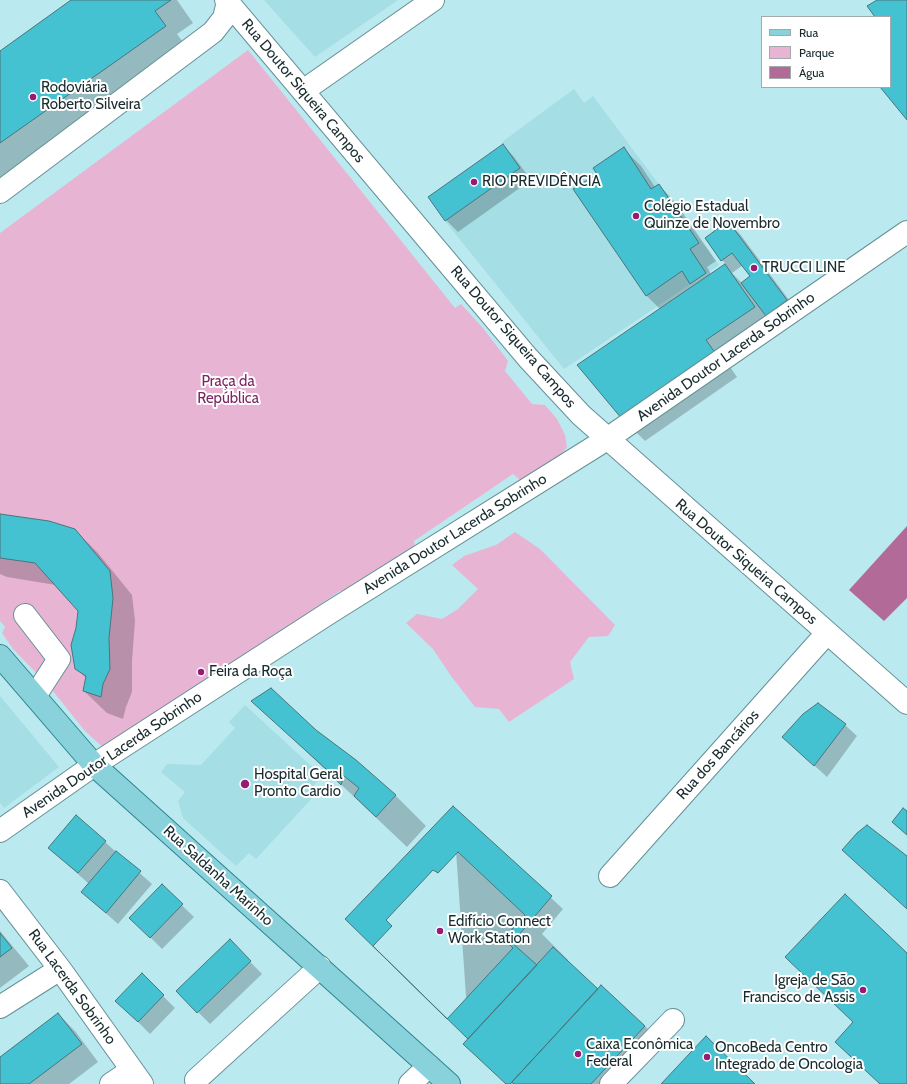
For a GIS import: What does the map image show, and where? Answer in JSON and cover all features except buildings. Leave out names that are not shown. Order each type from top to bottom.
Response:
[{"type":"main road","name":"Rua Saldanha Marinho","points":[[0,656],[94,765],[449,1084]]},
{"type":"street","points":[[303,92],[432,0]]},
{"type":"street","points":[[0,192],[213,32],[224,18],[227,1]]},
{"type":"street","name":"Rua Doutor Siqueira Campos","points":[[227,1],[528,358],[607,439],[907,703]]},
{"type":"street","name":"Avenida Doutor Lacerda Sobrinho","points":[[0,831],[94,765],[336,609],[607,439],[907,232]]},
{"type":"street","points":[[25,615],[59,659],[35,696]]},
{"type":"street","name":"Rua dos Bancários","points":[[610,876],[827,633]]},
{"type":"street","name":"Rua Lacerda Sobrinho","points":[[0,891],[60,969],[137,1077]]},
{"type":"street","points":[[196,1080],[320,967]]},
{"type":"street","points":[[0,1007],[60,969]]},
{"type":"street","points":[[611,1084],[673,1020]]},
{"type":"street","points":[[410,1084],[430,1066]]},
{"type":"street","points":[[111,1084],[137,1077]]},
{"type":"shaded area","points":[[264,0],[398,0],[315,57]]},
{"type":"shaded area","points":[[574,89],[584,103],[593,96],[719,265],[564,369],[445,221],[520,168],[502,142]]},
{"type":"shaded area","points":[[0,696],[59,767],[4,808],[0,803]]},
{"type":"shaded area","name":"Hospital Geral Pronto Cardio","points":[[245,705],[322,776],[308,792],[313,797],[256,859],[249,853],[236,866],[183,818],[178,801],[185,792],[161,772],[167,764],[201,765],[235,728],[229,722]]},
{"type":"green space","name":"Praça da República","points":[[248,50],[455,308],[461,304],[483,328],[508,361],[505,371],[532,404],[545,405],[557,419],[565,435],[567,447],[558,459],[535,475],[520,480],[513,474],[414,541],[415,549],[348,591],[340,591],[106,750],[85,731],[49,686],[13,649],[2,633],[5,627],[0,621],[0,233]]},
{"type":"green space","points":[[515,532],[540,549],[615,625],[608,636],[589,637],[570,662],[574,679],[509,722],[499,709],[475,707],[451,676],[433,649],[406,623],[417,614],[442,619],[458,609],[478,589],[452,565],[464,556],[496,545]]},
{"type":"water","points":[[907,526],[907,598],[884,621],[849,590]]},
{"type":"place","name":"Rodoviária Roberto Silveira","points":[[33,97]]},
{"type":"place","name":"RIO PREVIDÊNCIA","points":[[474,182]]},
{"type":"place","name":"Colégio Estadual Quinze de Novembro","points":[[636,216]]},
{"type":"place","name":"TRUCCI LINE","points":[[754,268]]},
{"type":"place","name":"Feira da Roça","points":[[201,672]]},
{"type":"place","name":"Hospital Geral Pronto Cardio","points":[[245,784]]},
{"type":"place","name":"Edifício Connect Work Station","points":[[440,931]]},
{"type":"place","name":"Igreja de São Francisco de Assis","points":[[863,990]]},
{"type":"place","name":"Caixa Econômica Federal","points":[[578,1054]]},
{"type":"place","name":"OncoBeda Centro Integrado de Oncologia","points":[[707,1057]]}]
